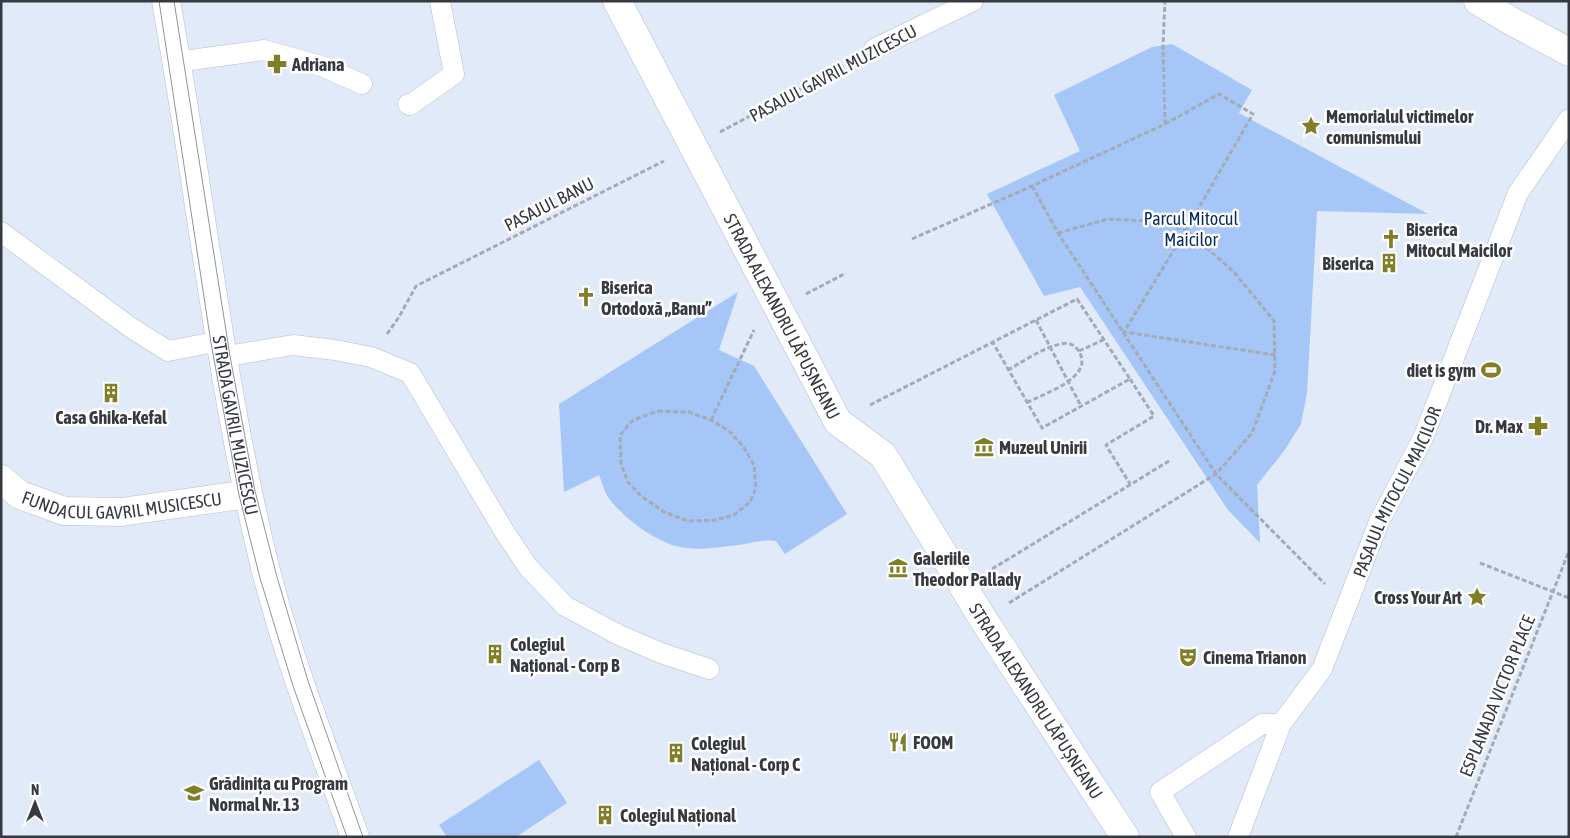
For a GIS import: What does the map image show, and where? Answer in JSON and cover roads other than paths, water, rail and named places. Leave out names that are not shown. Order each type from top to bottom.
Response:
[{"type":"street","name":"STRADA GAVRIL MUZICESCU","points":[[166,1],[221,349],[248,494],[267,573],[300,684],[355,837]]},
{"type":"street","name":"STRADA ALEXANDRU LĂPUȘNEANU","points":[[617,1],[838,422],[883,455],[983,619],[1125,837]]},
{"type":"street","points":[[1478,1],[1569,52]]},
{"type":"street","name":"FUNDACUL GAVRIL MUSICESCU","points":[[1,479],[20,495],[64,511],[121,512],[248,494]]},
{"type":"lane","points":[[408,104],[410,105],[454,74],[440,1]]},
{"type":"lane","name":"PASAJUL GAVRIL MUZICESCU","points":[[874,49],[973,1]]},
{"type":"lane","points":[[176,62],[264,50],[321,66],[362,84]]},
{"type":"lane","name":"PASAJUL MITOCUL MAICILOR","points":[[1238,837],[1281,724],[1322,669],[1379,522],[1423,438],[1518,193],[1569,119]]},
{"type":"lane","points":[[1,232],[130,327],[168,351],[293,346],[335,350],[371,357],[410,373],[504,531],[528,567],[565,606],[627,638],[661,653],[709,670]]},
{"type":"lane","points":[[1186,837],[1160,792],[1262,724],[1281,724]]},
{"type":"tram line","points":[[159,1],[211,343],[239,495],[260,578],[293,686],[347,837]]},
{"type":"tram line","points":[[174,1],[230,356],[255,491],[277,577],[308,681],[363,837]]},
{"type":"place","name":"Adriana","points":[[277,64]]},
{"type":"place","name":"Memorialul victimelor comunismului","points":[[1311,126]]},
{"type":"place","name":"Biserica Mitocul Maicilor","points":[[1391,239]]},
{"type":"place","name":"Biserica","points":[[1389,263]]},
{"type":"place","name":"Biserica Ortodoxă „Banu”","points":[[586,297]]},
{"type":"place","name":"diet is gym","points":[[1491,370]]},
{"type":"place","name":"Casa Ghika-Kefal","points":[[111,393]]},
{"type":"place","name":"Dr. Max","points":[[1538,426]]},
{"type":"place","name":"Muzeul Unirii","points":[[984,447]]},
{"type":"place","name":"Galeriile Theodor Pallady","points":[[898,568]]},
{"type":"place","name":"Cross Your Art","points":[[1477,597]]},
{"type":"place","name":"Colegiul Național - Corp B","points":[[495,654]]},
{"type":"place","name":"Cinema Trianon","points":[[1188,657]]},
{"type":"place","name":"FOOM","points":[[898,742]]},
{"type":"place","name":"Colegiul Național - Corp C","points":[[676,753]]},
{"type":"place","name":"Grădinița cu Program Normal Nr. 13","points":[[194,793]]},
{"type":"place","name":"Colegiul Național","points":[[605,815]]},
{"type":"park label","name":"Parcul Mitocul Maicilor","points":[[1191,228]]}]
